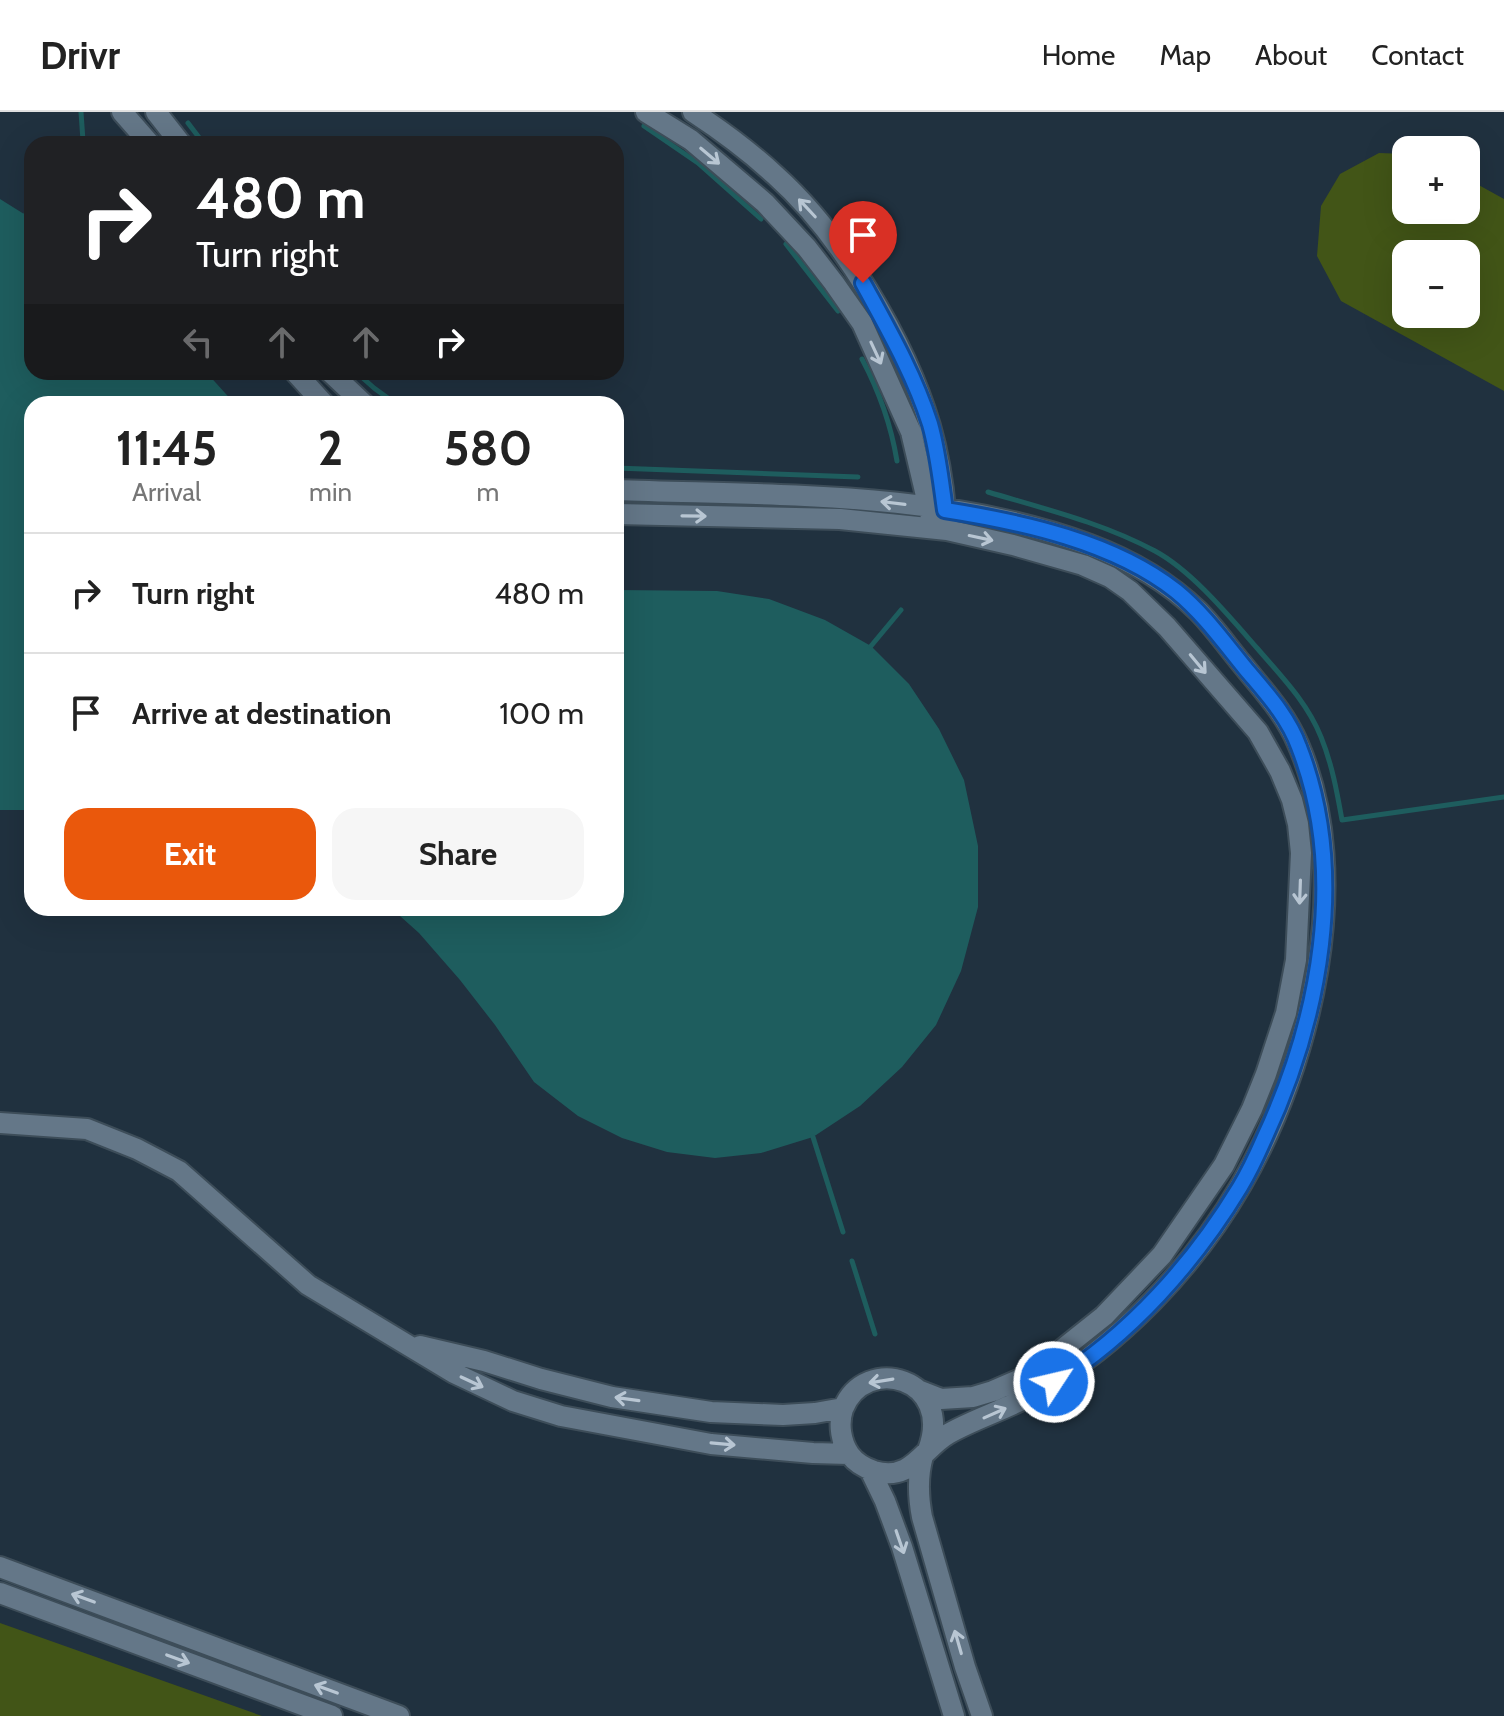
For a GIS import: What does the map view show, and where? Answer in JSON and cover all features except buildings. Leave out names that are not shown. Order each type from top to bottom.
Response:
[{"type":"street","points":[[122,112],[143,136]]},
{"type":"street","points":[[156,112],[175,136]]},
{"type":"street","points":[[646,112],[691,140],[765,203],[807,248],[834,283],[862,323],[911,432],[938,519]]},
{"type":"street","points":[[693,112],[777,176],[827,230],[863,283],[910,371],[930,427],[939,465],[938,519]]},
{"type":"street","points":[[302,380],[317,396]]},
{"type":"street","points":[[338,380],[356,396]]},
{"type":"street","points":[[624,490],[842,498],[938,519],[1083,565],[1110,577],[1130,591],[1167,627],[1258,732],[1292,800],[1301,853],[1296,960],[1286,1013],[1266,1074],[1224,1165],[1162,1255],[1104,1316],[1030,1375],[973,1397],[941,1399],[918,1390]]},
{"type":"street","points":[[624,514],[938,519],[1018,524],[1091,545],[1148,573],[1176,591],[1200,613],[1266,692],[1299,745],[1319,815],[1324,875],[1323,929],[1316,977],[1296,1062],[1275,1116],[1240,1187],[1208,1234],[1144,1310],[1072,1370],[1001,1411],[953,1431],[940,1439],[925,1453],[916,1463],[902,1471],[886,1473],[870,1470],[849,1454],[842,1441],[840,1425],[843,1408],[852,1394],[877,1379],[909,1383],[929,1403],[934,1418],[934,1435],[925,1453],[919,1468],[918,1493],[922,1517],[982,1716]]},
{"type":"street","points":[[0,1123],[87,1129],[137,1149],[179,1171],[308,1285],[465,1379],[513,1401],[561,1416],[711,1444],[849,1454]]},
{"type":"street","points":[[405,1342],[568,1386],[626,1399],[711,1412],[783,1415],[843,1408]]},
{"type":"street","points":[[870,1470],[902,1547],[954,1716]]},
{"type":"street","points":[[0,1567],[399,1716]]},
{"type":"street","points":[[0,1593],[332,1716]]},
{"type":"green space","points":[[1379,153],[1392,153],[1392,224],[1480,224],[1480,186],[1504,199],[1504,391],[1341,301],[1317,256],[1321,206],[1340,174]]},
{"type":"green space","points":[[0,1623],[262,1716],[0,1716]]},
{"type":"shaded area","points":[[0,199],[24,214],[24,380],[213,380],[228,396],[24,396],[24,810],[0,810]]},
{"type":"shaded area","points":[[624,590],[717,591],[769,599],[825,620],[871,646],[909,684],[939,729],[964,780],[978,846],[978,907],[961,971],[936,1025],[902,1067],[860,1106],[813,1137],[761,1153],[715,1158],[667,1152],[622,1138],[578,1116],[534,1082],[495,1025],[419,933],[400,916],[624,916]]},
{"type":"waterway","points":[[81,112],[83,136]]},
{"type":"waterway","points":[[188,123],[198,136]]},
{"type":"waterway","points":[[644,126],[698,163],[761,219]]},
{"type":"waterway","points":[[786,244],[838,311]]},
{"type":"waterway","points":[[862,359],[884,408],[897,461]]},
{"type":"waterway","points":[[365,380],[385,396]]},
{"type":"waterway","points":[[624,468],[858,477]]},
{"type":"waterway","points":[[988,492],[1115,532],[1155,551],[1196,582],[1275,669],[1308,712],[1328,757],[1342,820],[1504,797]]},
{"type":"waterway","points":[[871,646],[901,610]]},
{"type":"waterway","points":[[813,1137],[843,1232]]},
{"type":"waterway","points":[[852,1261],[875,1334]]},
{"type":"route","points":[[863,283],[910,371],[930,427],[945,510],[1018,524],[1091,545],[1134,565],[1176,591],[1220,636],[1285,719],[1299,745],[1319,815],[1324,875],[1323,929],[1304,1034],[1280,1105],[1240,1187],[1181,1269],[1144,1310],[1054,1382]]}]
